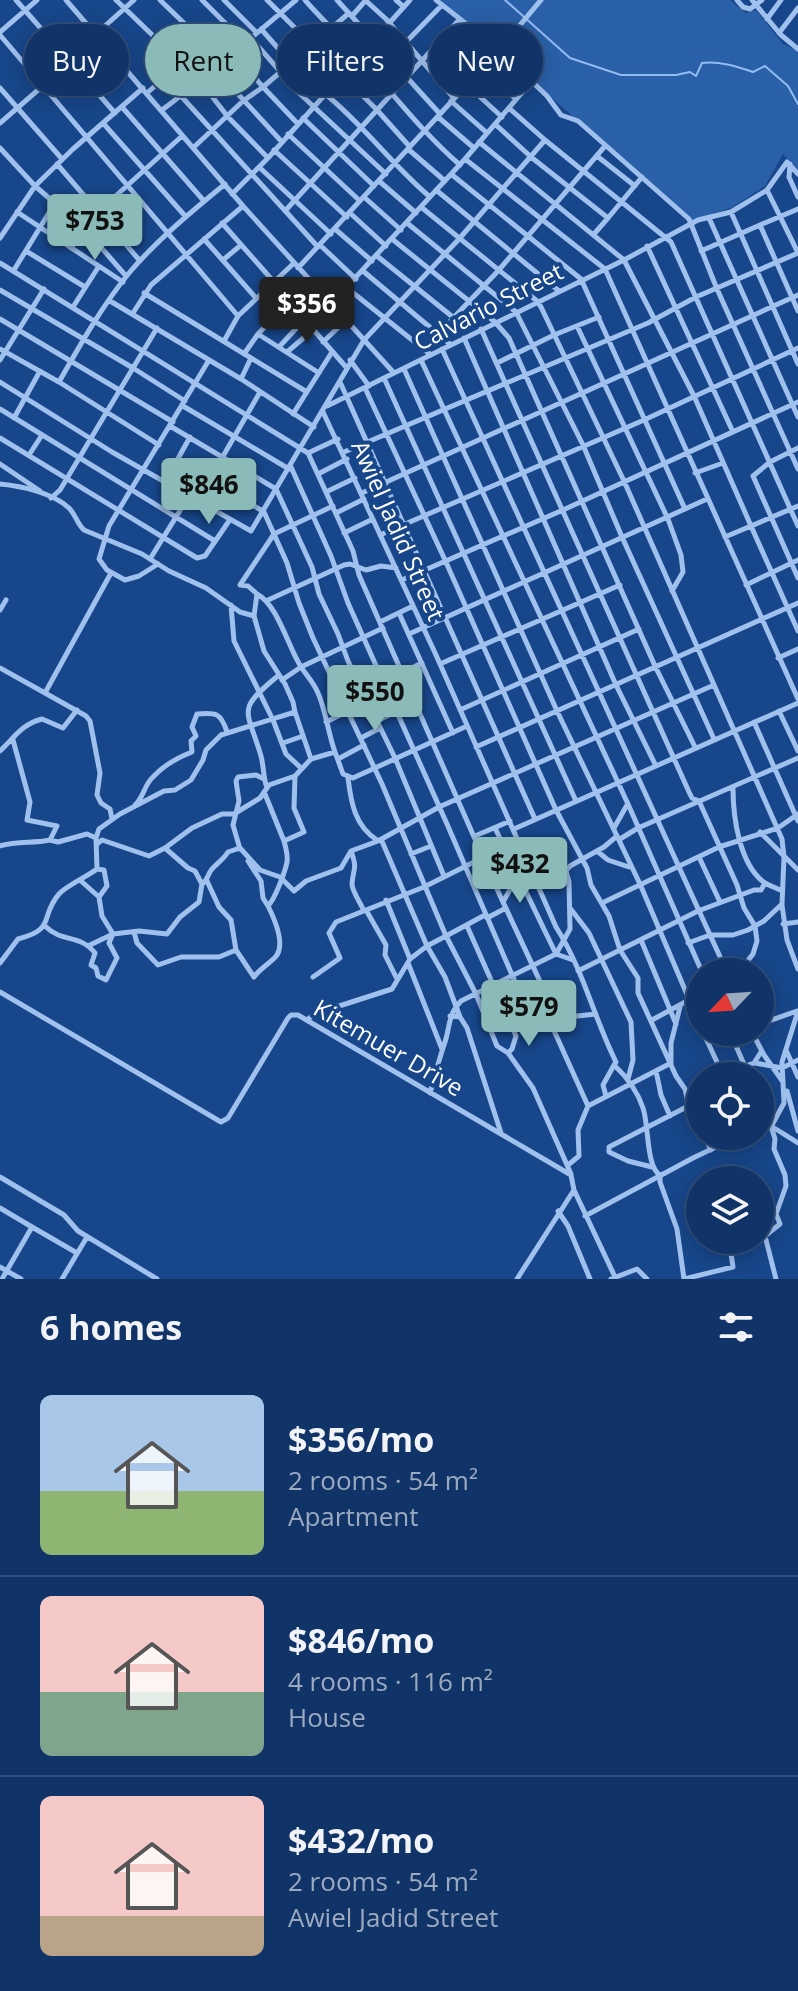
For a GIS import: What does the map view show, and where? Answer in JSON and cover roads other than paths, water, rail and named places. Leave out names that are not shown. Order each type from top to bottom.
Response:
[{"type":"street","points":[[16,0],[37,24]]},
{"type":"street","points":[[24,62],[0,34],[37,0]]},
{"type":"street","points":[[66,0],[87,24]]},
{"type":"street","points":[[116,0],[145,28]]},
{"type":"street","points":[[109,24],[134,0]]},
{"type":"street","points":[[160,0],[185,24]]},
{"type":"street","points":[[202,0],[230,24]]},
{"type":"street","points":[[224,0],[251,24]]},
{"type":"street","points":[[267,0],[292,24]]},
{"type":"street","points":[[261,29],[296,0]]},
{"type":"street","points":[[305,0],[325,24]]},
{"type":"street","points":[[337,0],[359,24]]},
{"type":"street","points":[[336,24],[365,0],[389,24],[410,0]]},
{"type":"street","points":[[396,0],[404,7]]},
{"type":"street","points":[[520,24],[541,0]]},
{"type":"street","points":[[737,0],[745,8],[757,6],[762,0]]},
{"type":"street","points":[[752,0],[779,33],[798,49]]},
{"type":"street","points":[[767,19],[781,0]]},
{"type":"street","points":[[413,33],[439,2],[464,24]]},
{"type":"street","points":[[779,33],[798,8]]},
{"type":"street","points":[[413,69],[459,20]]},
{"type":"street","points":[[261,33],[277,49]]},
{"type":"street","points":[[413,52],[452,99],[487,133]]},
{"type":"street","points":[[261,53],[277,69]]},
{"type":"street","points":[[0,238],[3,229],[35,186],[59,161],[145,91],[129,73]]},
{"type":"street","points":[[193,148],[243,101],[277,75]]},
{"type":"street","points":[[261,85],[376,184],[416,213]]},
{"type":"street","points":[[413,85],[474,148]]},
{"type":"street","points":[[0,88],[140,261]]},
{"type":"street","points":[[543,95],[561,115],[578,121],[689,219],[798,469]]},
{"type":"street","points":[[0,123],[31,96]]},
{"type":"street","points":[[52,96],[238,316]]},
{"type":"street","points":[[100,96],[115,113]]},
{"type":"street","points":[[149,96],[232,194],[394,373]]},
{"type":"street","points":[[162,110],[181,96],[285,211],[356,279]]},
{"type":"street","points":[[212,96],[268,158]]},
{"type":"street","points":[[239,96],[282,142]]},
{"type":"street","points":[[303,96],[386,174]]},
{"type":"street","points":[[232,194],[322,96]]},
{"type":"street","points":[[325,96],[343,108],[394,164],[430,197]]},
{"type":"street","points":[[363,96],[409,148],[445,181]]},
{"type":"street","points":[[285,211],[390,96]]},
{"type":"street","points":[[394,96],[423,131],[460,165]]},
{"type":"street","points":[[224,341],[238,316],[319,246],[455,96]]},
{"type":"street","points":[[479,96],[502,117]]},
{"type":"street","points":[[513,96],[516,99]]},
{"type":"street","points":[[330,305],[460,165],[519,96]]},
{"type":"street","points":[[122,107],[204,201]]},
{"type":"street","points":[[509,108],[666,236],[676,249],[798,526]]},
{"type":"street","points":[[103,123],[186,217]]},
{"type":"street","points":[[495,124],[608,218]]},
{"type":"street","points":[[288,134],[401,230]]},
{"type":"street","points":[[71,248],[98,212],[182,136]]},
{"type":"street","points":[[0,382],[249,531],[264,512],[364,340],[474,223],[545,140]]},
{"type":"street","points":[[479,142],[624,260],[694,396],[798,631]]},
{"type":"street","points":[[438,334],[572,188],[605,146]]},
{"type":"street","points":[[0,148],[35,186],[85,229],[124,279]]},
{"type":"street","points":[[274,150],[309,184],[386,246]]},
{"type":"street","points":[[597,156],[635,186]]},
{"type":"street","points":[[465,159],[605,269],[798,701],[514,829]]},
{"type":"street","points":[[790,164],[798,174]]},
{"type":"street","points":[[790,164],[789,177],[798,197]]},
{"type":"street","name":"Calvario Street","points":[[324,409],[690,224],[731,212],[767,190],[783,165],[790,164]]},
{"type":"street","points":[[259,167],[333,231],[415,286],[454,318]]},
{"type":"street","points":[[451,174],[581,279],[685,509]]},
{"type":"street","points":[[594,234],[642,177]]},
{"type":"street","points":[[59,382],[83,338],[124,279],[167,234],[225,184]]},
{"type":"street","points":[[436,190],[559,291]]},
{"type":"street","points":[[318,474],[366,443],[526,376],[798,253],[767,190]]},
{"type":"street","points":[[14,270],[55,203]]},
{"type":"street","points":[[133,313],[144,293],[243,206]]},
{"type":"street","points":[[421,207],[537,301],[583,393],[778,828],[784,846],[783,924],[798,969]]},
{"type":"street","points":[[701,251],[798,209]]},
{"type":"street","points":[[17,212],[124,279]]},
{"type":"street","points":[[731,212],[773,308],[795,349],[798,364]]},
{"type":"street","points":[[709,218],[772,360],[795,403],[798,417]]},
{"type":"street","points":[[222,223],[274,282]]},
{"type":"street","points":[[407,223],[516,312],[583,445],[714,739]]},
{"type":"street","points":[[760,225],[795,297],[798,311]]},
{"type":"street","points":[[204,239],[256,298]]},
{"type":"street","points":[[392,239],[469,300],[509,338],[655,666],[695,747]]},
{"type":"street","points":[[223,260],[241,245]]},
{"type":"street","points":[[647,246],[733,432]]},
{"type":"street","points":[[26,251],[85,287]]},
{"type":"street","points":[[0,263],[308,453],[496,887],[558,1020]]},
{"type":"street","points":[[73,307],[99,266]]},
{"type":"street","points":[[363,271],[451,345]]},
{"type":"street","points":[[244,354],[258,334],[309,281]]},
{"type":"street","points":[[347,288],[431,355]]},
{"type":"street","points":[[0,360],[2,350],[44,289]]},
{"type":"street","points":[[0,290],[133,368],[235,437],[290,468],[534,1023],[540,1027],[558,1020],[596,1014]]},
{"type":"street","points":[[144,293],[307,392]]},
{"type":"street","points":[[336,513],[385,484],[795,297]]},
{"type":"street","points":[[110,301],[241,379],[314,427]]},
{"type":"street","points":[[289,302],[346,367]]},
{"type":"street","points":[[497,363],[599,317]]},
{"type":"street","points":[[0,319],[120,390],[222,458],[276,489],[294,525],[342,647],[422,818],[444,876]]},
{"type":"street","points":[[279,347],[304,320]]},
{"type":"street","points":[[323,342],[345,321]]},
{"type":"street","points":[[577,326],[668,519],[681,555],[683,572],[672,591]]},
{"type":"street","points":[[0,484],[49,497],[60,490],[157,328]]},
{"type":"street","points":[[481,329],[652,711],[692,798],[699,801],[744,908],[755,926],[757,941],[750,958]]},
{"type":"street","points":[[287,352],[313,330]]},
{"type":"street","points":[[258,334],[319,373]]},
{"type":"street","points":[[464,338],[616,685],[656,766]]},
{"type":"street","points":[[442,349],[721,958]]},
{"type":"street","points":[[380,535],[644,420],[795,349]]},
{"type":"street","points":[[2,350],[159,445]]},
{"type":"street","points":[[293,414],[332,352]]},
{"type":"street","points":[[241,379],[251,358]]},
{"type":"street","points":[[158,564],[132,580],[125,580],[111,573],[100,561],[105,539],[118,509],[209,360]]},
{"type":"street","points":[[350,360],[367,387],[556,810],[583,858],[591,885],[602,903],[620,950],[638,978],[638,993],[686,1094]]},
{"type":"street","points":[[421,360],[628,804],[695,958]]},
{"type":"street","points":[[404,369],[557,711],[597,791],[629,867],[640,884],[686,992]]},
{"type":"street","points":[[14,418],[40,371]]},
{"type":"street","points":[[384,378],[576,801]]},
{"type":"street","points":[[339,381],[535,819]]},
{"type":"street","points":[[222,458],[260,392]]},
{"type":"street","points":[[402,580],[795,403]]},
{"type":"street","points":[[0,409],[215,541]]},
{"type":"street","name":"Awiel Jadid Street","points":[[324,409],[556,927],[565,939],[616,1062],[614,1065],[630,1082],[644,1109],[652,1167]]},
{"type":"street","points":[[29,455],[42,435]]},
{"type":"street","points":[[165,482],[190,437]]},
{"type":"street","points":[[0,439],[200,559],[229,521]]},
{"type":"street","points":[[308,453],[338,439]]},
{"type":"street","points":[[798,448],[770,462],[753,476],[795,561],[798,578]]},
{"type":"street","points":[[178,459],[264,512],[296,587],[299,603],[497,1046],[508,1053],[533,1088],[613,1278],[637,1269],[647,1279]]},
{"type":"street","points":[[205,507],[231,463]]},
{"type":"street","points":[[695,473],[723,463]]},
{"type":"street","points":[[0,464],[70,509],[82,528],[150,559],[206,588],[240,612],[254,616]]},
{"type":"street","points":[[326,492],[355,478]]},
{"type":"street","points":[[150,559],[189,496]]},
{"type":"street","points":[[409,634],[707,499]]},
{"type":"street","points":[[333,506],[274,534],[240,585],[248,586],[266,601],[320,697],[343,774],[348,778],[355,816],[365,833],[380,840],[427,946],[445,977],[476,1054],[476,1063],[501,1133]]},
{"type":"street","points":[[725,537],[798,506]]},
{"type":"street","points":[[344,533],[373,519]]},
{"type":"street","points":[[746,585],[795,561]]},
{"type":"street","points":[[266,601],[350,564],[366,570],[381,566],[396,568]]},
{"type":"street","points":[[45,693],[111,573]]},
{"type":"street","points":[[440,664],[620,585]]},
{"type":"street","points":[[257,594],[254,616],[264,651],[293,702],[311,759]]},
{"type":"street","points":[[0,610],[6,600]]},
{"type":"street","points":[[476,747],[798,603]]},
{"type":"street","points":[[231,605],[234,641],[289,760],[301,768]]},
{"type":"street","points":[[268,906],[276,897],[288,859],[266,791],[262,758],[250,728],[248,707],[259,692],[281,677],[363,637],[413,606]]},
{"type":"street","points":[[399,613],[453,733]]},
{"type":"street","points":[[460,710],[639,629]]},
{"type":"street","points":[[778,658],[798,649]]},
{"type":"street","points":[[403,672],[422,663]]},
{"type":"street","points":[[0,668],[86,716],[92,727],[100,773],[97,795],[110,809],[112,819]]},
{"type":"street","points":[[326,722],[408,681]]},
{"type":"street","points":[[240,848],[260,870],[280,877],[294,891],[306,881],[341,868],[351,851],[380,840],[439,807],[714,685]]},
{"type":"street","points":[[377,721],[417,701]]},
{"type":"street","points":[[0,751],[13,740],[20,728],[42,719],[63,728],[77,710]]},
{"type":"street","points":[[779,711],[798,751]]},
{"type":"street","points":[[131,808],[141,800],[153,776],[176,758],[192,752],[191,741],[196,736],[192,727],[197,714],[209,712],[218,716],[227,732]]},
{"type":"street","points":[[0,846],[18,840],[36,844],[50,840],[58,842],[99,829],[131,808],[191,780],[206,750],[221,735],[295,712]]},
{"type":"street","points":[[602,903],[719,847],[778,828],[797,817],[754,722]]},
{"type":"street","points":[[348,778],[467,726]]},
{"type":"street","points":[[361,738],[380,728]]},
{"type":"street","points":[[283,743],[303,736]]},
{"type":"street","points":[[13,740],[30,802],[26,817],[30,822],[57,826],[50,840]]},
{"type":"street","points":[[87,834],[96,841],[132,848],[145,856],[165,848],[192,828],[222,814],[234,814],[266,791],[295,776],[311,759],[337,756],[364,745]]},
{"type":"street","points":[[430,1093],[450,1016],[456,1006],[556,954],[570,929],[566,871],[610,840],[798,758]]},
{"type":"street","points":[[165,848],[195,871],[231,920],[236,950],[254,977],[278,953],[280,944],[274,919],[263,898],[261,881],[240,848],[233,825],[239,801],[235,786],[238,777],[256,775],[264,779]]},
{"type":"street","points":[[284,841],[304,832],[294,808],[295,776]]},
{"type":"street","points":[[733,788],[734,824],[739,839],[754,870],[764,882],[782,891]]},
{"type":"street","points":[[610,840],[628,804]]},
{"type":"street","points":[[475,836],[510,821]]},
{"type":"street","points":[[495,828],[516,880],[524,889],[556,954],[573,960]]},
{"type":"street","points":[[97,869],[99,829]]},
{"type":"street","points":[[760,832],[798,870]]},
{"type":"street","points":[[411,854],[431,846]]},
{"type":"street","points":[[90,945],[113,934],[167,934],[180,917],[199,902],[212,868],[228,852],[240,848]]},
{"type":"street","points":[[351,851],[356,872],[353,888],[386,945],[385,955],[398,980]]},
{"type":"street","points":[[597,851],[608,860],[629,867]]},
{"type":"street","points":[[313,977],[340,958],[329,933],[333,925],[386,900],[424,887],[484,857]]},
{"type":"street","points":[[699,857],[720,902]]},
{"type":"street","points":[[0,963],[18,939],[32,935],[45,926],[58,894],[97,869],[104,870],[107,886],[99,897]]},
{"type":"street","points":[[496,887],[532,871]]},
{"type":"street","points":[[307,1020],[325,1005],[333,1008],[387,992],[409,961],[427,946],[504,905],[516,880]]},
{"type":"street","points":[[81,881],[99,897],[102,916],[113,934]]},
{"type":"street","points":[[578,971],[698,911],[761,890],[764,882]]},
{"type":"street","points":[[386,900],[442,1050]]},
{"type":"street","points":[[688,943],[710,935],[733,935],[755,926],[782,904]]},
{"type":"street","points":[[569,907],[589,933],[617,987],[618,997],[632,1026],[630,1082]]},
{"type":"street","points":[[783,924],[798,922]]},
{"type":"street","points":[[45,926],[56,936],[83,940],[90,945],[95,953],[91,965],[105,980],[117,958],[109,943],[113,934]]},
{"type":"street","points":[[467,926],[516,1036],[508,1053]]},
{"type":"street","points":[[134,932],[137,943],[158,965],[181,957],[219,957],[236,950]]},
{"type":"street","points":[[641,940],[676,1024]]},
{"type":"street","name":"Kitemuer Drive","points":[[0,992],[221,1122],[228,1118],[288,1018],[295,1014],[571,1175]]},
{"type":"street","points":[[652,1020],[686,1002]]},
{"type":"street","points":[[681,1006],[686,1009]]},
{"type":"street","points":[[671,1063],[671,1043],[681,1006]]},
{"type":"street","points":[[774,1019],[798,1011]]},
{"type":"street","points":[[774,1121],[784,1103],[782,1068],[798,1011]]},
{"type":"street","points":[[450,1016],[460,1017]]},
{"type":"street","points":[[551,1024],[588,1106]]},
{"type":"street","points":[[759,1046],[769,1062]]},
{"type":"street","points":[[786,1050],[795,1061],[798,1077]]},
{"type":"street","points":[[755,1062],[762,1051]]},
{"type":"street","points":[[774,1065],[782,1068],[795,1061]]},
{"type":"street","points":[[568,1165],[579,1156],[578,1130],[588,1106],[671,1063]]},
{"type":"street","points":[[606,1096],[604,1083],[614,1065]]},
{"type":"street","points":[[774,1069],[796,1113],[797,1129],[788,1138]]},
{"type":"street","points":[[656,1071],[670,1116]]},
{"type":"street","points":[[686,1108],[608,1149],[619,1158],[652,1167],[660,1175],[677,1229],[684,1279],[733,1267],[731,1254]]},
{"type":"street","points":[[774,1128],[798,1143]]},
{"type":"street","points":[[774,1149],[785,1175],[786,1186],[776,1214],[780,1224],[774,1228]]},
{"type":"street","points":[[585,1216],[711,1150]]},
{"type":"street","points":[[0,1178],[64,1215],[78,1231],[155,1278]]},
{"type":"street","points":[[517,1279],[574,1190]]},
{"type":"street","points":[[0,1208],[77,1253]]},
{"type":"street","points":[[558,1211],[568,1226],[590,1279]]},
{"type":"street","points":[[2,1279],[32,1227]]},
{"type":"street","points":[[62,1279],[87,1237]]},
{"type":"street","points":[[770,1254],[776,1279]]},
{"type":"street","points":[[0,1267],[21,1279]]},
{"type":"waterway","points":[[505,0],[570,58],[621,75],[690,72],[696,76],[702,63],[728,64],[753,72],[765,66],[788,86],[798,104]]}]
